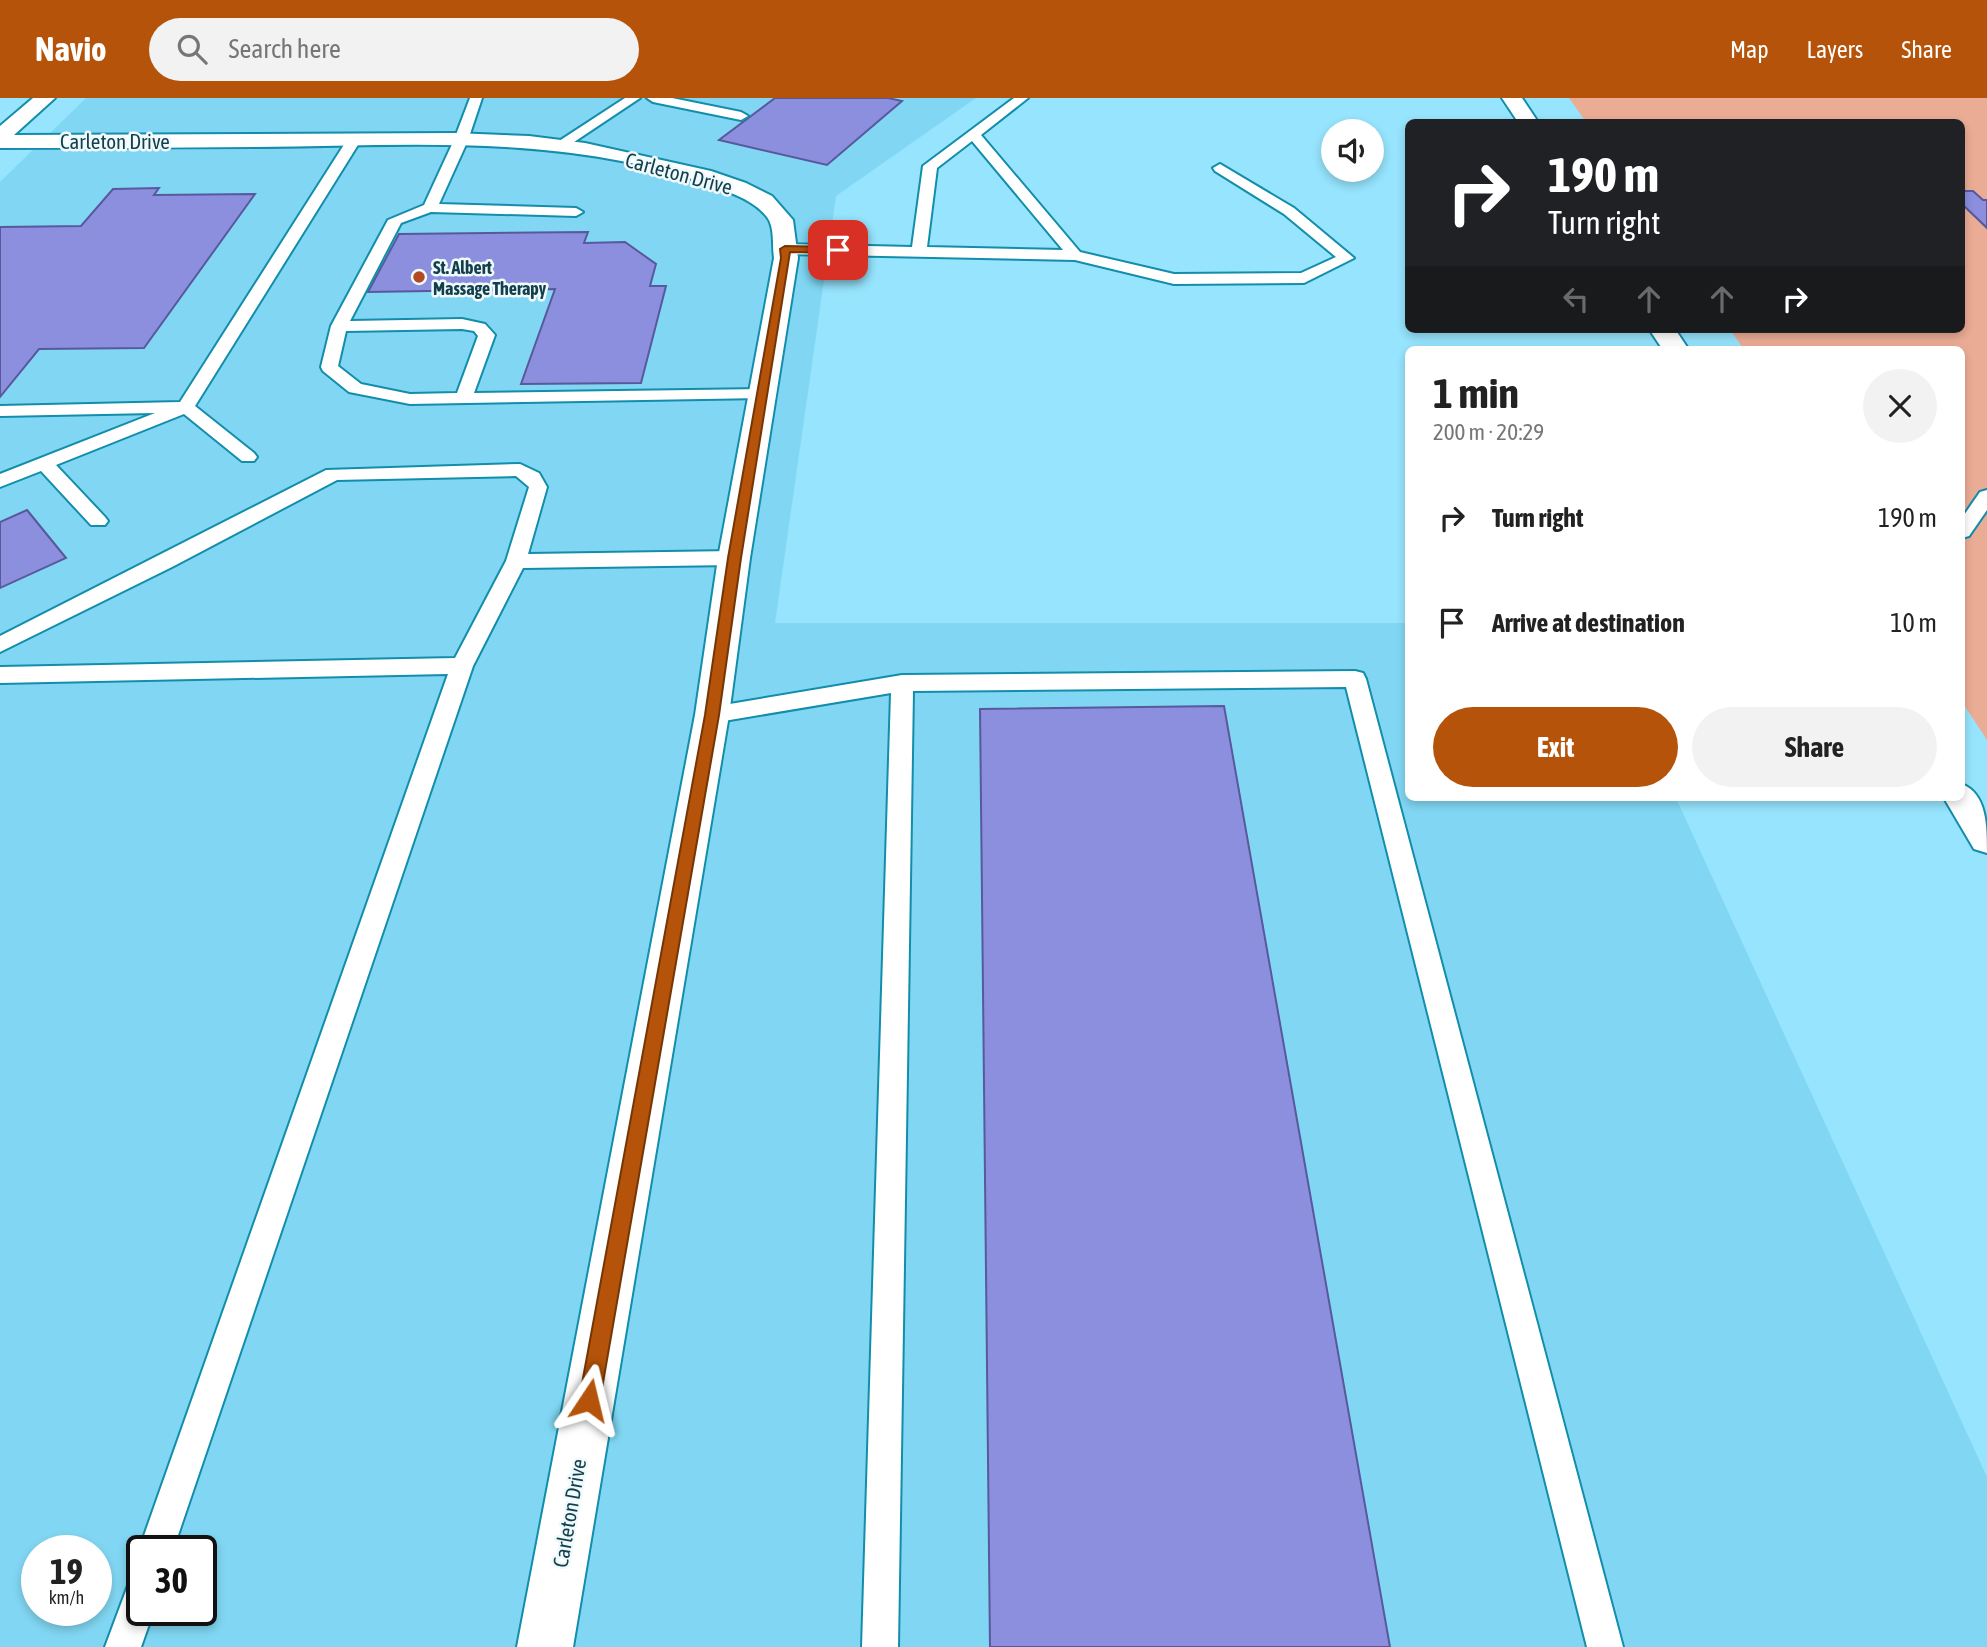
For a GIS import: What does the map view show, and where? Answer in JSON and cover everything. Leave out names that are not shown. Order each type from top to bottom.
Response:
[{"type":"street","points":[[0,139],[45,98]]},
{"type":"street","points":[[1512,98],[1526,119]]},
{"type":"street","name":"Carleton Drive","points":[[0,139],[461,140],[560,145],[698,174],[734,185],[762,200],[779,216],[786,258],[734,558],[712,715],[545,1647]]},
{"type":"street","points":[[1964,801],[1987,838]]},
{"type":"lane","points":[[430,208],[461,140],[475,98]]},
{"type":"lane","points":[[560,145],[634,98]]},
{"type":"lane","points":[[653,98],[741,116]]},
{"type":"lane","points":[[919,252],[930,166],[1022,98]]},
{"type":"lane","points":[[973,134],[1075,255]]},
{"type":"lane","points":[[0,481],[186,407],[354,140]]},
{"type":"lane","points":[[785,249],[1075,255],[1174,279],[1304,278],[1346,258],[1289,211],[1220,168]]},
{"type":"lane","points":[[576,212],[430,208],[395,220],[339,326],[329,367],[355,388],[410,400],[763,394]]},
{"type":"lane","points":[[339,326],[462,324],[479,327],[487,335],[463,399]]},
{"type":"lane","points":[[0,411],[186,407],[248,457]]},
{"type":"lane","points":[[45,464],[98,521]]},
{"type":"lane","points":[[0,645],[333,474],[520,470],[532,477],[538,487],[516,561],[462,666],[161,1535]]},
{"type":"lane","points":[[1965,528],[1987,496]]},
{"type":"lane","points":[[516,561],[734,558]]},
{"type":"lane","points":[[1,676],[462,666]]},
{"type":"lane","points":[[712,715],[902,683],[1355,680],[1605,1647]]},
{"type":"lane","points":[[880,1647],[902,683]]},
{"type":"lane","points":[[123,1647],[130,1626]]},
{"type":"shaded area","points":[[86,98],[976,98],[836,196],[775,623],[1405,623],[1405,801],[1677,801],[1987,1477],[1987,1647],[0,1647],[0,182]]},
{"type":"shaded area","points":[[1569,98],[1987,98],[1987,740],[1965,707],[1965,346],[1741,346],[1733,333],[1965,333],[1965,119],[1584,119]]},
{"type":"building","points":[[775,98],[888,98],[902,101],[827,165],[719,140]]},
{"type":"building","points":[[159,188],[154,195],[255,194],[144,348],[39,349],[0,397],[0,227],[81,226],[113,189]]},
{"type":"building","points":[[1965,191],[1973,191],[1983,200],[1987,200],[1987,228],[1965,207]]},
{"type":"building","points":[[588,232],[584,243],[625,242],[656,264],[650,286],[666,286],[641,383],[521,384],[555,289],[368,292],[399,234]]},
{"type":"building","points":[[27,510],[66,558],[0,588],[0,522]]},
{"type":"building","points":[[1224,706],[1390,1647],[990,1647],[980,709]]},
{"type":"place","name":"St. Albert Massage Therapy","points":[[419,277]]},
{"type":"route","points":[[589,1400],[712,715],[734,558],[786,258],[785,249],[838,250]]}]
